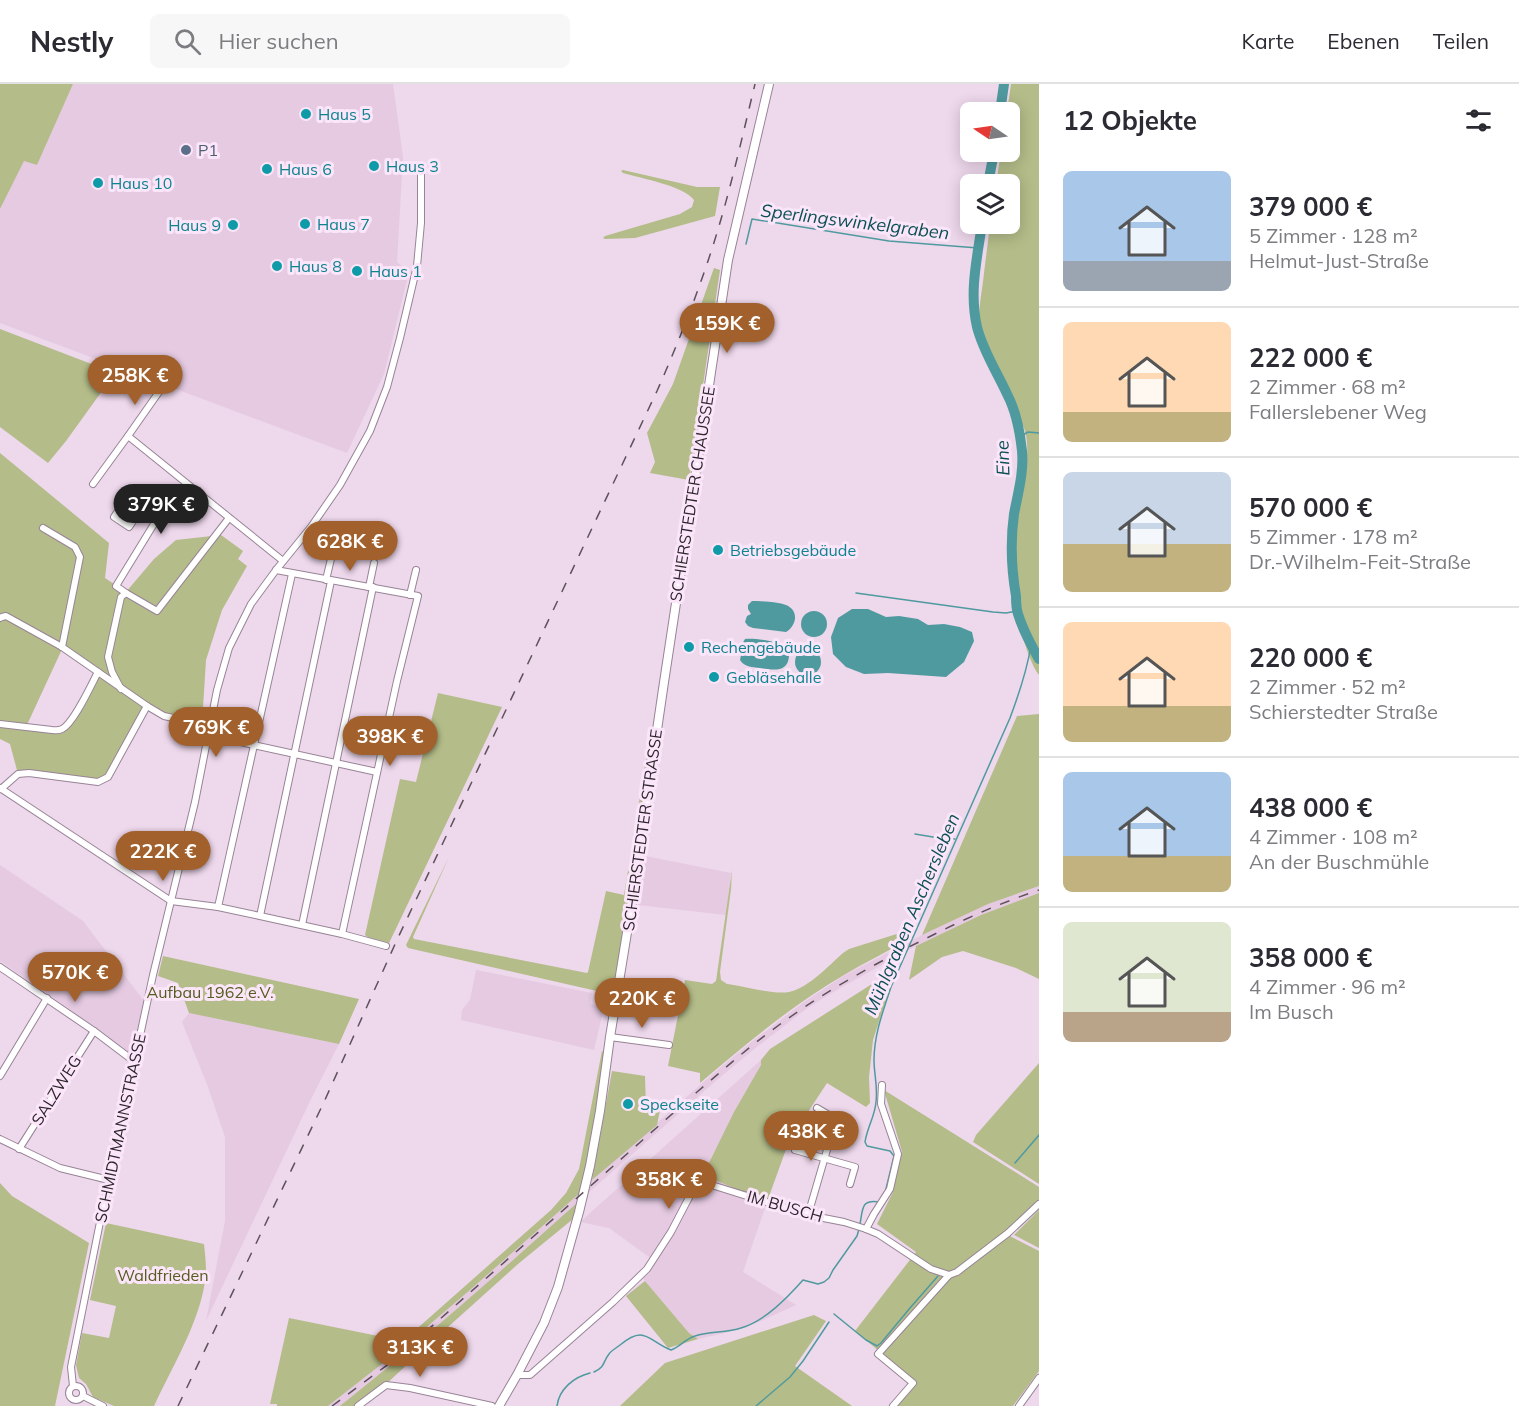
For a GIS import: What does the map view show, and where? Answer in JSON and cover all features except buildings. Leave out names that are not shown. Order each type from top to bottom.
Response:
[{"type":"street","name":"SCHIERSTEDTER CHAUSSEE","points":[[673,622],[728,260],[769,84]]},
{"type":"street","name":"SCHMIDTMANNSTRASSE","points":[[73,1386],[71,1367],[109,1180],[153,975],[195,802],[217,690],[229,648],[251,603],[311,528],[340,484],[370,430],[387,387],[417,266],[421,222],[421,170]]},
{"type":"street","points":[[93,484],[161,389]]},
{"type":"street","points":[[128,436],[283,561]]},
{"type":"street","points":[[129,495],[114,517],[129,527],[141,509],[157,519],[116,586],[157,610],[229,518]]},
{"type":"street","points":[[43,528],[75,547],[80,557],[62,647]]},
{"type":"street","points":[[260,916],[295,754],[334,546]]},
{"type":"street","points":[[302,925],[374,563]]},
{"type":"street","points":[[276,570],[418,596],[397,681],[342,934]]},
{"type":"street","points":[[410,595],[416,570]]},
{"type":"street","points":[[218,907],[292,574]]},
{"type":"street","points":[[121,689],[112,672],[108,657],[121,597],[126,592]]},
{"type":"street","points":[[0,618],[6,616],[62,647],[164,716],[210,726]]},
{"type":"street","name":"SCHIERSTEDTER STRASSE","points":[[499,1406],[544,1323],[558,1287],[590,1166],[673,622]]},
{"type":"street","points":[[0,724],[52,730],[64,728],[79,708],[98,672]]},
{"type":"street","points":[[147,706],[108,777],[98,782],[29,773],[18,774],[1,789],[171,901],[218,907],[386,946]]},
{"type":"street","points":[[208,735],[377,772]]},
{"type":"street","points":[[0,967],[94,1030],[135,1062]]},
{"type":"street","points":[[0,1076],[47,998]]},
{"type":"street","name":"SALZWEG","points":[[19,1149],[94,1030]]},
{"type":"street","points":[[610,1037],[669,1045]]},
{"type":"street","points":[[862,1228],[890,1189],[898,1155],[881,1104],[882,1085]]},
{"type":"street","points":[[808,1215],[836,1119],[817,1108]]},
{"type":"street","points":[[0,1139],[60,1168],[109,1180]]},
{"type":"street","points":[[795,1150],[855,1167],[850,1184]]},
{"type":"street","name":"IM BUSCH","points":[[517,1376],[530,1375],[647,1269],[671,1232],[695,1186],[702,1182],[808,1215],[862,1228],[878,1234],[931,1269],[950,1275]]},
{"type":"street","points":[[893,1406],[913,1383],[878,1354],[950,1275],[1008,1233],[1039,1204]]},
{"type":"street","points":[[1018,1406],[1039,1378]]},
{"type":"street","points":[[358,1406],[383,1387],[391,1385],[492,1406]]},
{"type":"street","points":[[65,1406],[70,1398],[69,1391],[73,1386],[82,1389],[83,1396]]},
{"type":"street","points":[[70,1398],[78,1401],[83,1396]]},
{"type":"street","points":[[83,1396],[103,1406]]},
{"type":"shaded area","points":[[73,84],[393,84],[403,157],[397,262],[409,272],[384,374],[347,453],[0,323],[0,209],[24,160],[37,165]]},
{"type":"shaded area","points":[[752,601],[786,605],[795,615],[792,626],[786,632],[748,626],[745,622],[747,616],[751,614],[748,605]]},
{"type":"shaded area","points":[[852,609],[868,609],[886,617],[899,616],[918,619],[928,625],[944,624],[960,627],[972,632],[974,641],[964,662],[946,677],[888,673],[864,674],[846,667],[833,654],[831,637],[838,618]]},
{"type":"shaded area","points":[[814,611],[823,615],[827,624],[823,633],[814,637],[805,633],[801,624],[805,615]]},
{"type":"shaded area","points":[[745,639],[767,640],[783,645],[789,651],[786,665],[775,670],[744,664],[740,660],[741,655],[745,652],[742,646]]},
{"type":"shaded area","points":[[808,649],[817,653],[821,662],[817,671],[808,675],[799,671],[795,662],[799,653]]},
{"type":"shaded area","points":[[645,856],[731,873],[726,915],[638,905]]},
{"type":"shaded area","points":[[0,865],[83,921],[147,1005],[138,1060],[0,961]]},
{"type":"shaded area","points":[[1039,886],[1039,893],[981,915],[916,946],[806,1009],[718,1079],[588,1193],[591,1181],[715,1072],[804,1002],[845,975],[922,935],[988,904]]},
{"type":"shaded area","points":[[476,970],[592,993],[590,1004],[604,1007],[594,1050],[461,1020],[462,1010],[470,1000]]},
{"type":"shaded area","points":[[189,1013],[339,1044],[206,1321],[225,1221],[225,1137],[182,1022]]},
{"type":"shaded area","points":[[761,1060],[761,1065],[711,1158],[767,1202],[743,1272],[796,1305],[761,1321],[698,1339],[689,1333],[640,1275],[653,1258],[609,1228],[580,1222]]},
{"type":"shaded area","points":[[581,1192],[578,1202],[449,1317],[340,1406],[328,1406],[401,1349]]},
{"type":"green space","points":[[0,84],[73,84],[37,165],[24,161],[0,209]]},
{"type":"green space","points":[[1011,84],[1039,84],[1039,675],[1032,663],[1020,628],[1010,548],[1026,466],[1026,435],[989,362],[979,329],[989,234],[1020,234],[1020,174],[998,174],[999,162],[1020,162],[1020,102],[1008,102]]},
{"type":"green space","points":[[621,171],[697,187],[720,187],[715,216],[635,238],[603,238],[680,214],[692,207],[694,200],[689,195],[661,183],[623,173]]},
{"type":"green space","points":[[714,268],[720,270],[689,480],[650,473],[655,462],[647,433],[673,384]]},
{"type":"green space","points":[[0,329],[115,373],[48,463],[0,427]]},
{"type":"green space","points":[[0,453],[109,543],[105,578],[126,592],[154,559],[176,540],[221,535],[243,551],[238,559],[247,566],[222,610],[206,660],[202,724],[164,716],[147,706],[108,777],[98,782],[18,774],[10,744],[0,739]],"holes":[[[63,647],[98,672],[71,719],[59,730],[26,727]]]},
{"type":"green space","points":[[438,693],[502,707],[389,943],[370,939],[365,935],[400,779],[416,782]]},
{"type":"green space","points":[[1039,714],[1039,886],[988,904],[922,935],[1017,716]]},
{"type":"green space","points":[[648,747],[651,749],[614,993],[610,994],[408,948],[406,945],[449,857],[414,939],[587,973],[606,891],[624,895]]},
{"type":"green space","points":[[732,870],[720,972],[721,980],[727,984],[767,991],[789,992],[811,981],[849,949],[903,932],[906,936],[905,942],[844,975],[787,1012],[700,1083],[700,1073],[668,1066],[685,980],[712,984],[716,981]]},
{"type":"green space","points":[[1039,893],[1039,979],[1016,968],[963,951],[942,957],[909,980],[916,946],[981,915]]},
{"type":"green space","name":"Aufbau 1962 e.V.","points":[[163,956],[359,999],[339,1044],[189,1013],[178,983],[158,976]]},
{"type":"green space","points":[[894,975],[873,1040],[869,1077],[870,1103],[866,1107],[827,1083],[789,1141],[767,1202],[703,1175],[734,1112],[761,1065],[761,1060],[770,1049],[872,984]]},
{"type":"green space","points":[[602,1051],[605,1053],[598,1108],[581,1192],[401,1349],[328,1406],[270,1404],[289,1318],[403,1341],[551,1210],[566,1193],[579,1169]]},
{"type":"green space","points":[[1039,1063],[1039,1184],[973,1142],[976,1135]]},
{"type":"green space","points":[[612,1071],[645,1076],[646,1109],[660,1110],[657,1125],[592,1180]]},
{"type":"green space","points":[[884,1090],[1039,1187],[1039,1200],[1004,1233],[1039,1251],[1039,1371],[1013,1406],[896,1406],[916,1382],[855,1331],[916,1252],[877,1224],[893,1192],[902,1152]]},
{"type":"green space","points":[[0,1183],[12,1196],[89,1243],[55,1406],[0,1406]]},
{"type":"green space","points":[[578,1202],[573,1219],[518,1264],[383,1387],[358,1406],[340,1406],[461,1306]]},
{"type":"green space","points":[[1039,1210],[1039,1248],[1014,1235]]},
{"type":"green space","name":"Waldfrieden","points":[[106,1223],[204,1244],[206,1272],[199,1306],[186,1340],[154,1406],[114,1406],[93,1397],[86,1384],[79,1378],[76,1365],[82,1333],[109,1338],[116,1306],[90,1300]]},
{"type":"green space","points":[[645,1281],[689,1333],[698,1339],[668,1348],[626,1296]]},
{"type":"green space","points":[[814,1315],[826,1321],[795,1366],[852,1406],[620,1406],[665,1363]]},
{"type":"waterway","name":"Eine","points":[[1001,102],[1004,84]]},
{"type":"waterway","name":"Eine","points":[[990,174],[992,162]]},
{"type":"waterway","name":"Sperlingswinkelgraben","points":[[746,244],[752,219],[889,241],[978,248]]},
{"type":"waterway","name":"Eine","points":[[981,234],[975,276],[975,314],[983,344],[1010,401],[1019,429],[1022,467],[1014,514],[1012,565],[1017,612],[1039,659]]},
{"type":"waterway","points":[[1020,437],[1028,432],[1039,433]]},
{"type":"waterway","points":[[856,593],[993,612],[1017,611]]},
{"type":"waterway","name":"Mühlgraben Aschersleben","points":[[885,1193],[894,1156],[890,1151],[867,1146],[865,1142],[876,1102],[874,1051],[879,1023],[891,987],[1010,718],[1031,645]]},
{"type":"waterway","points":[[915,834],[955,839]]},
{"type":"waterway","points":[[1015,1163],[1039,1135]]},
{"type":"waterway","name":"Mühlgraben Aschersleben","points":[[860,1224],[866,1203],[880,1202]]},
{"type":"waterway","name":"Mühlgraben Aschersleben","points":[[594,1372],[602,1366],[611,1352],[635,1336],[646,1336],[671,1350],[695,1336],[735,1330],[750,1325],[783,1301],[803,1280],[818,1284],[829,1278],[857,1236],[859,1229]]},
{"type":"waterway","points":[[834,1314],[877,1346],[938,1276]]},
{"type":"waterway","points":[[756,1406],[790,1377],[829,1322]]},
{"type":"waterway","name":"Mühlgraben Aschersleben","points":[[557,1406],[564,1389],[578,1377],[590,1373]]},
{"type":"railway","points":[[178,1406],[324,1102],[396,942],[657,391],[691,309],[716,237],[755,84]]},
{"type":"railway","points":[[332,1406],[390,1363],[697,1092],[779,1025],[832,990],[887,958],[967,919],[1039,890]]},
{"type":"place","name":"Haus 5","points":[[306,114]]},
{"type":"place","name":"P1","points":[[186,150]]},
{"type":"place","name":"Haus 3","points":[[374,166]]},
{"type":"place","name":"Haus 6","points":[[267,169]]},
{"type":"place","name":"Haus 10","points":[[98,183]]},
{"type":"place","name":"Haus 7","points":[[305,224]]},
{"type":"place","name":"Haus 9","points":[[233,225]]},
{"type":"place","name":"Haus 8","points":[[277,266]]},
{"type":"place","name":"Haus 1","points":[[357,271]]},
{"type":"place","name":"Betriebsgebäude","points":[[718,550]]},
{"type":"place","name":"Rechengebäude","points":[[689,647]]},
{"type":"place","name":"Gebläsehalle","points":[[714,677]]},
{"type":"place","name":"Speckseite","points":[[628,1104]]}]
